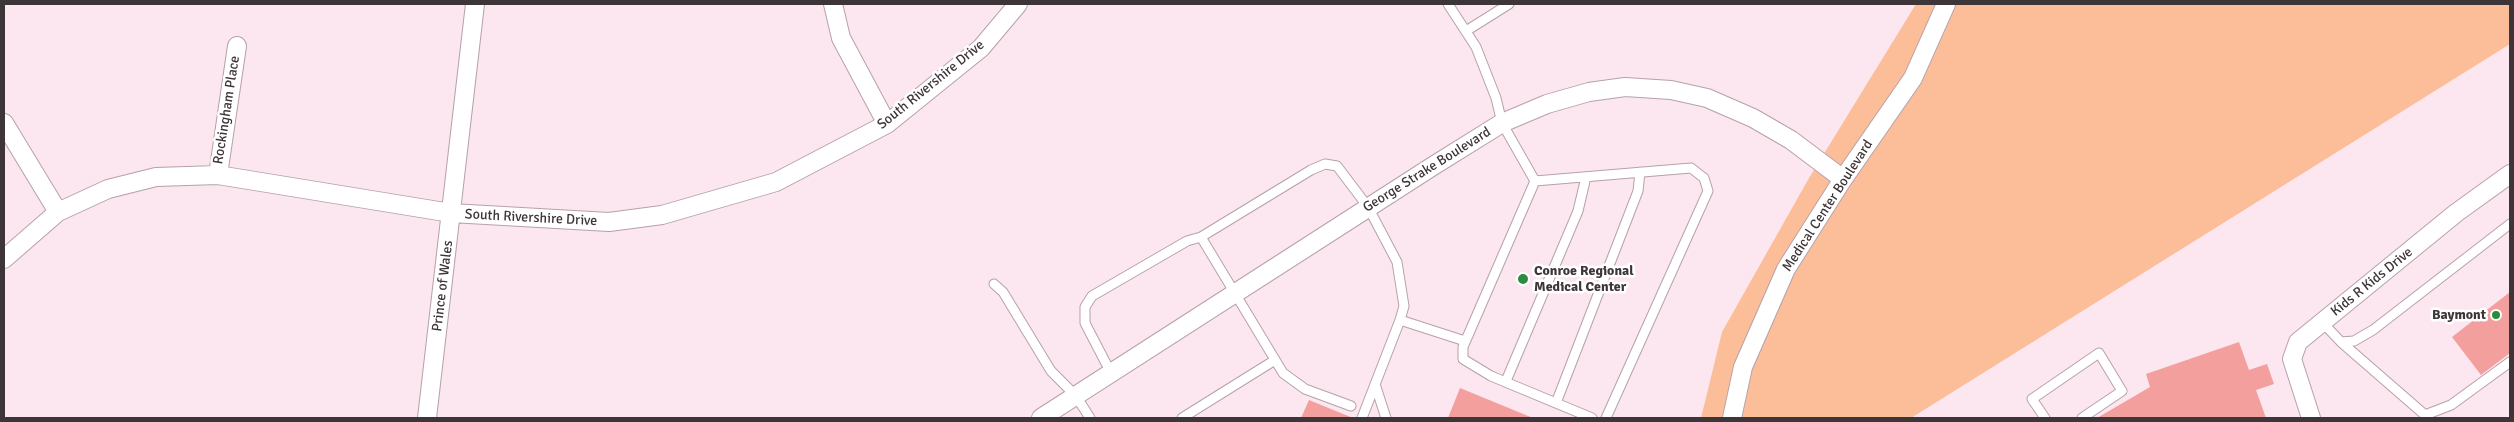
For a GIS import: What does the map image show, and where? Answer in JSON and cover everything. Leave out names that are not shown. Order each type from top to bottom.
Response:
[{"type":"street","name":"Prince of Wales","points":[[427,418],[475,4]]},
{"type":"street","points":[[833,4],[841,38],[887,124]]},
{"type":"street","name":"South Rivershire Drive","points":[[4,259],[58,212],[108,189],[156,177],[218,175],[451,213],[609,222],[662,215],[776,182],[887,124],[981,48],[1018,4]]},
{"type":"street","name":"Medical Center Boulevard","points":[[1732,418],[1743,367],[1786,269],[1843,179],[1913,78],[1946,4]]},
{"type":"street","name":"Rockingham Place","points":[[218,175],[237,46]]},
{"type":"street","name":"George Strake Boulevard","points":[[1050,416],[1111,373],[1502,123],[1547,104],[1589,92],[1625,87],[1671,90],[1707,98],[1753,118],[1791,140],[1843,179]]},
{"type":"street","points":[[4,123],[58,212]]},
{"type":"street","name":"Kids R Kids Drive","points":[[2311,418],[2292,359],[2298,342],[2456,213],[2510,174]]},
{"type":"lane","points":[[1448,4],[1476,47],[1496,98],[1502,123],[1535,181]]},
{"type":"lane","points":[[1466,31],[1509,4]]},
{"type":"lane","points":[[1111,373],[1085,323],[1085,306],[1092,296],[1187,241],[1201,237],[1324,164],[1338,166],[1368,208],[1397,262],[1404,306],[1362,418]]},
{"type":"lane","points":[[1535,181],[1691,168],[1704,178],[1708,191],[1606,418]]},
{"type":"lane","points":[[1556,403],[1638,191],[1640,172]]},
{"type":"lane","points":[[1506,382],[1578,211],[1586,177]]},
{"type":"lane","points":[[1535,181],[1465,341],[1463,359],[1506,382],[1592,418]]},
{"type":"lane","points":[[2341,342],[2354,340],[2373,330],[2510,224]]},
{"type":"lane","points":[[1201,237],[1234,294],[1284,373],[1305,389],[1351,406]]},
{"type":"lane","points":[[994,284],[1003,292],[1051,371],[1076,396],[1090,418]]},
{"type":"lane","points":[[1400,320],[1465,341]]},
{"type":"lane","points":[[2322,322],[2341,342],[2425,415],[2451,405],[2510,362]]},
{"type":"lane","points":[[2045,418],[2032,398],[2099,353],[2122,391],[2082,418]]},
{"type":"lane","points":[[1182,418],[1275,360]]},
{"type":"lane","points":[[1375,384],[1386,418]]},
{"type":"shaded area","points":[[1916,4],[2510,4],[2510,44],[1911,418],[1701,418],[1722,332],[1809,178]]},
{"type":"building","name":"Baymont","points":[[2510,292],[2510,353],[2481,375],[2452,337]]},
{"type":"building","points":[[2239,342],[2249,370],[2267,364],[2274,384],[2256,390],[2266,418],[2097,418],[2150,387],[2146,374]]},
{"type":"building","points":[[1460,388],[1533,418],[1448,418]]},
{"type":"building","points":[[1309,400],[1353,418],[1301,418]]},
{"type":"place","name":"Conroe Regional Medical Center","points":[[1523,279]]},
{"type":"place","name":"Baymont","points":[[2496,315]]}]
